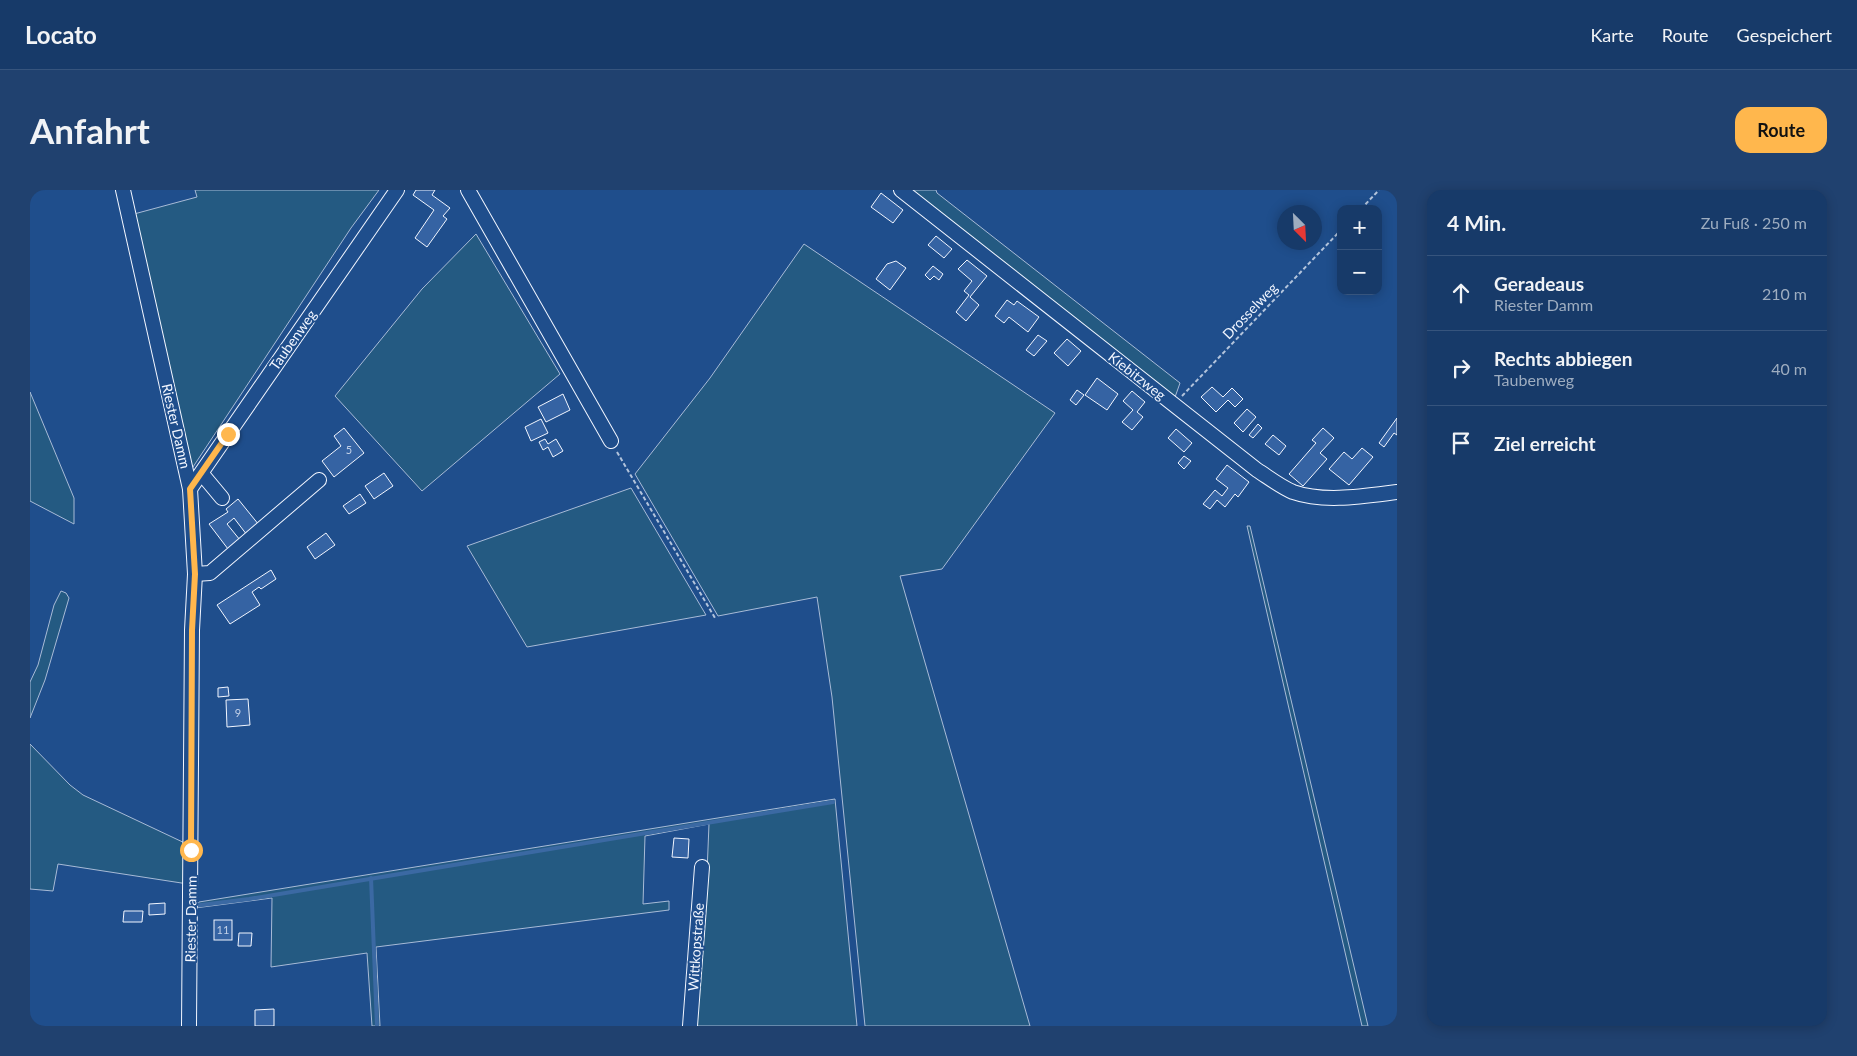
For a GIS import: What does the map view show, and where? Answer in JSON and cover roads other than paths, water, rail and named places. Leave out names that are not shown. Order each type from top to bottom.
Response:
[{"type":"street","name":"Riester Damm","points":[[123,190],[190,489],[195,574],[192,630],[190,1026]]},
{"type":"street","name":"Taubenweg","points":[[190,489],[397,190]]},
{"type":"street","points":[[468,190],[611,441]]},
{"type":"street","name":"Kiebitzweg","points":[[902,190],[1256,470],[1292,491],[1310,496],[1338,497],[1397,492]]},
{"type":"street","points":[[202,474],[222,498]]},
{"type":"street","points":[[195,574],[210,573],[319,480]]},
{"type":"street","name":"Wittkopstraße","points":[[690,1026],[702,867]]},
{"type":"waterway","points":[[193,906],[249,899],[833,802]]},
{"type":"waterway","points":[[371,878],[377,1026]]}]
